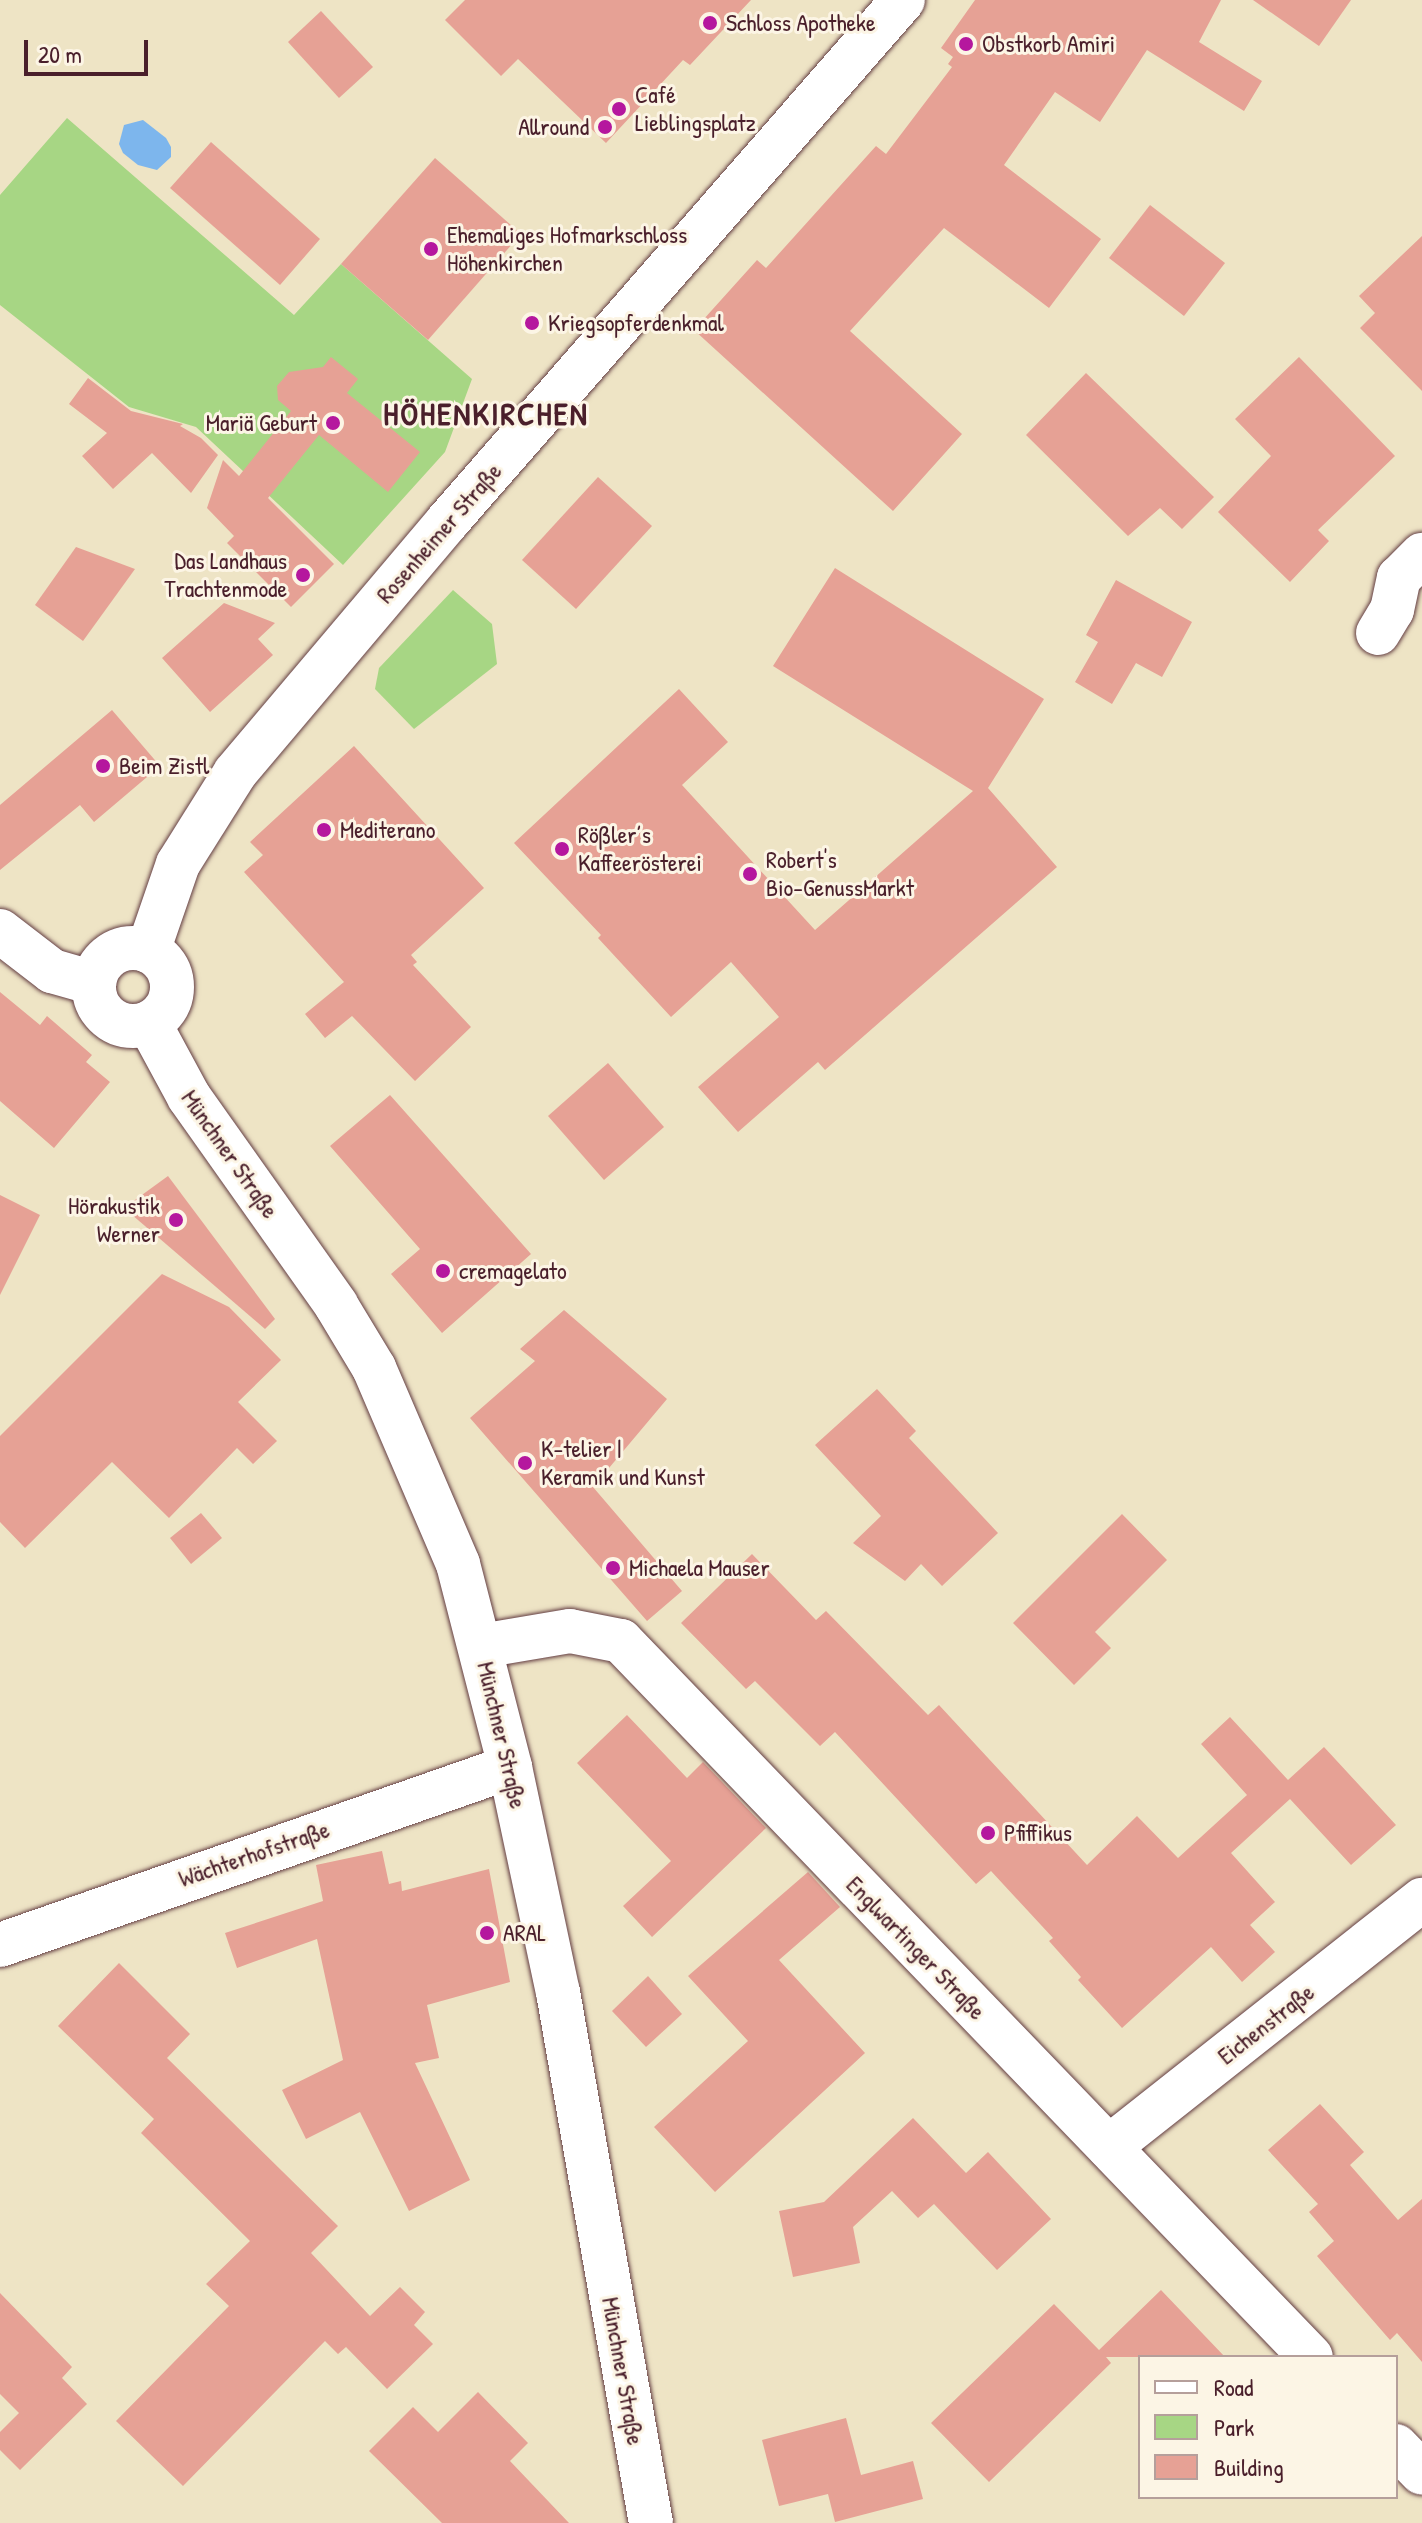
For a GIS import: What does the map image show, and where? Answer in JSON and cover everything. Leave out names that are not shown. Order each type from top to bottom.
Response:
[{"type":"street","name":"Rosenheimer Straße","points":[[148,951],[178,864],[235,773],[440,531],[903,0]]},
{"type":"street","points":[[1378,633],[1392,610],[1399,578],[1422,555]]},
{"type":"street","points":[[0,931],[52,971],[94,983]]},
{"type":"street","points":[[133,948],[148,951],[167,969],[171,983],[166,1009],[149,1023],[130,1026],[108,1017],[99,1008],[94,983],[107,958],[133,948]]},
{"type":"street","name":"Münchner Straße","points":[[149,1023],[189,1097],[336,1305],[374,1368],[458,1564],[510,1767],[558,1992],[651,2523]]},
{"type":"street","name":"Englwartinger Straße","points":[[481,1646],[570,1631],[621,1641],[1309,2355]]},
{"type":"street","name":"Wächterhofstraße","points":[[0,1945],[510,1767]]},
{"type":"street","name":"Eichenstraße","points":[[1109,2147],[1422,1900]]},
{"type":"street","points":[[1398,2448],[1422,2473]]},
{"type":"green space","points":[[67,118],[294,315],[341,264],[472,379],[445,452],[343,565],[196,427],[129,407],[0,305],[0,195]]},
{"type":"green space","points":[[453,590],[492,624],[497,664],[414,729],[375,689],[379,668]]},
{"type":"water","points":[[143,120],[166,138],[171,147],[171,157],[157,170],[138,165],[123,153],[119,144],[124,125]]},
{"type":"building","points":[[465,0],[751,0],[690,65],[683,60],[606,143],[518,59],[501,76],[445,20]]},
{"type":"building","points":[[975,0],[1221,0],[1199,42],[1262,81],[1244,111],[1147,50],[1100,122],[1055,92],[1004,165],[1101,239],[1049,308],[944,228],[850,331],[962,434],[893,511],[694,330],[757,260],[766,268],[876,146],[886,154],[952,67],[948,64],[953,57],[941,48]]},
{"type":"building","points":[[1253,0],[1351,0],[1319,46]]},
{"type":"building","points":[[321,11],[373,67],[339,98],[288,42]]},
{"type":"building","points":[[211,142],[320,239],[280,285],[170,188]]},
{"type":"building","name":"Ehemaliges Hofmarkschloss Höhenkirchen","points":[[435,158],[521,234],[428,340],[341,264]]},
{"type":"building","points":[[1150,205],[1225,263],[1184,316],[1109,258]]},
{"type":"building","points":[[1422,236],[1422,391],[1360,328],[1375,313],[1359,296]]},
{"type":"building","points":[[331,357],[358,379],[347,393],[420,452],[388,492],[319,435],[268,498],[334,564],[291,607],[227,543],[234,536],[207,508],[223,460],[239,476],[291,411],[278,400],[277,386],[289,372],[323,367]]},
{"type":"building","points":[[1299,357],[1395,456],[1318,530],[1329,541],[1290,582],[1218,512],[1271,456],[1235,419]]},
{"type":"building","points":[[1086,373],[1214,497],[1182,529],[1160,508],[1128,536],[1026,435]]},
{"type":"building","points":[[88,378],[131,411],[183,424],[180,426],[201,438],[218,455],[191,493],[152,453],[113,489],[82,456],[107,433],[69,404]]},
{"type":"building","points":[[598,477],[652,526],[576,609],[522,560]]},
{"type":"building","points":[[76,547],[135,569],[83,641],[35,605]]},
{"type":"building","points":[[835,568],[1044,699],[988,788],[1057,867],[825,1070],[818,1062],[738,1132],[698,1087],[779,1017],[731,962],[671,1017],[598,938],[601,935],[514,843],[679,689],[728,742],[682,785],[815,930],[973,791],[773,666]]},
{"type":"building","points":[[1116,580],[1192,622],[1162,677],[1136,663],[1112,704],[1075,682],[1098,642],[1086,635]]},
{"type":"building","points":[[224,603],[275,623],[258,639],[273,655],[210,712],[162,658]]},
{"type":"building","name":"Beim Zistl","points":[[112,710],[160,766],[94,822],[80,805],[0,870],[0,805]]},
{"type":"building","points":[[354,746],[484,888],[411,955],[417,962],[413,965],[471,1027],[415,1081],[352,1016],[325,1038],[305,1014],[344,982],[244,872],[263,855],[250,842]]},
{"type":"building","points":[[0,992],[40,1025],[47,1016],[92,1055],[86,1062],[110,1082],[54,1148],[0,1101]]},
{"type":"building","points":[[608,1063],[664,1127],[604,1180],[548,1116]]},
{"type":"building","points":[[390,1095],[531,1254],[442,1333],[391,1274],[420,1249],[330,1146]]},
{"type":"building","points":[[168,1176],[275,1319],[265,1329],[124,1208]]},
{"type":"building","points":[[0,1195],[40,1215],[0,1295]]},
{"type":"building","points":[[162,1274],[229,1307],[281,1360],[238,1402],[277,1441],[253,1464],[237,1448],[169,1518],[112,1462],[25,1548],[0,1522],[0,1436]]},
{"type":"building","points":[[564,1310],[667,1399],[593,1487],[682,1591],[647,1621],[470,1418],[535,1361],[520,1349]]},
{"type":"building","points":[[877,1389],[916,1431],[909,1438],[998,1533],[942,1586],[921,1564],[905,1581],[853,1543],[881,1516],[815,1445]]},
{"type":"building","points":[[201,1513],[222,1538],[191,1564],[170,1538]]},
{"type":"building","points":[[1122,1514],[1167,1560],[1095,1632],[1111,1648],[1074,1685],[1013,1623]]},
{"type":"building","points":[[752,1554],[816,1620],[826,1611],[928,1715],[939,1705],[1087,1865],[1137,1816],[1178,1858],[1247,1795],[1201,1744],[1230,1717],[1288,1780],[1324,1747],[1396,1825],[1351,1865],[1290,1799],[1231,1853],[1275,1902],[1250,1925],[1275,1952],[1242,1982],[1211,1947],[1122,2028],[1078,1980],[1081,1977],[1049,1941],[1053,1938],[991,1871],[976,1884],[835,1732],[820,1746],[755,1681],[746,1689],[681,1623]]},
{"type":"building","points":[[627,1715],[687,1778],[703,1762],[766,1828],[652,1937],[623,1906],[671,1861],[577,1763]]},
{"type":"building","points":[[382,1851],[389,1884],[401,1881],[402,1891],[489,1869],[510,1982],[427,2005],[439,2058],[415,2063],[470,2180],[409,2211],[360,2112],[306,2139],[282,2090],[343,2060],[317,1939],[237,1968],[225,1933],[323,1901],[316,1865]]},
{"type":"building","points":[[808,1872],[840,1907],[779,1960],[865,2053],[715,2192],[654,2127],[748,2041],[688,1976]]},
{"type":"building","points":[[119,1963],[190,2034],[167,2058],[338,2226],[311,2253],[370,2316],[400,2287],[425,2312],[414,2325],[433,2344],[387,2389],[346,2347],[338,2354],[325,2341],[183,2486],[116,2421],[229,2306],[206,2284],[250,2241],[141,2133],[154,2119],[58,2026]]},
{"type":"building","points":[[648,1976],[682,2014],[646,2047],[612,2011]]},
{"type":"building","points":[[1320,2104],[1364,2152],[1350,2165],[1398,2220],[1422,2199],[1422,2362],[1397,2333],[1390,2340],[1317,2256],[1334,2241],[1309,2212],[1318,2204],[1268,2150]]},
{"type":"building","points":[[913,2118],[966,2173],[988,2152],[1051,2219],[997,2270],[934,2204],[918,2218],[892,2191],[853,2227],[860,2263],[793,2277],[779,2211],[824,2202]]},
{"type":"building","points":[[1161,2290],[1223,2355],[1106,2357],[1111,2363],[989,2482],[931,2423],[1054,2304],[1099,2350]]},
{"type":"building","points":[[0,2293],[72,2367],[62,2378],[87,2404],[20,2470],[0,2450],[0,2432],[19,2413],[0,2394]]},
{"type":"building","points":[[478,2392],[528,2443],[510,2461],[569,2523],[442,2523],[369,2451],[413,2407],[438,2432]]},
{"type":"building","points":[[846,2418],[861,2475],[913,2461],[923,2499],[835,2522],[828,2494],[779,2506],[762,2440]]},
{"type":"place","name":"Schloss Apotheke","points":[[710,23]]},
{"type":"place","name":"Obstkorb Amiri","points":[[966,44]]},
{"type":"place","name":"Café Lieblingsplatz","points":[[619,109]]},
{"type":"place","name":"Allround","points":[[605,127]]},
{"type":"place","name":"Ehemaliges Hofmarkschloss Höhenkirchen","points":[[431,249]]},
{"type":"place","name":"Kriegsopferdenkmal","points":[[532,323]]},
{"type":"place","name":"Mariä Geburt","points":[[333,423]]},
{"type":"place","name":"Das Landhaus Trachtenmode","points":[[303,575]]},
{"type":"place","name":"Beim Zistl","points":[[103,766]]},
{"type":"place","name":"Mediterano","points":[[324,830]]},
{"type":"place","name":"Rößler’s Kaffeerösterei","points":[[562,849]]},
{"type":"place","name":"Robert's Bio-GenussMarkt","points":[[750,874]]},
{"type":"place","name":"Hörakustik Werner","points":[[176,1220]]},
{"type":"place","name":"cremagelato","points":[[443,1271]]},
{"type":"place","name":"K-telier | Keramik und Kunst","points":[[525,1463]]},
{"type":"place","name":"Michaela Mauser","points":[[613,1568]]},
{"type":"place","name":"Pfiffikus","points":[[988,1833]]},
{"type":"place","name":"ARAL","points":[[487,1933]]},
{"type":"district","name":"HÖHENKIRCHEN","points":[[486,414]]}]
